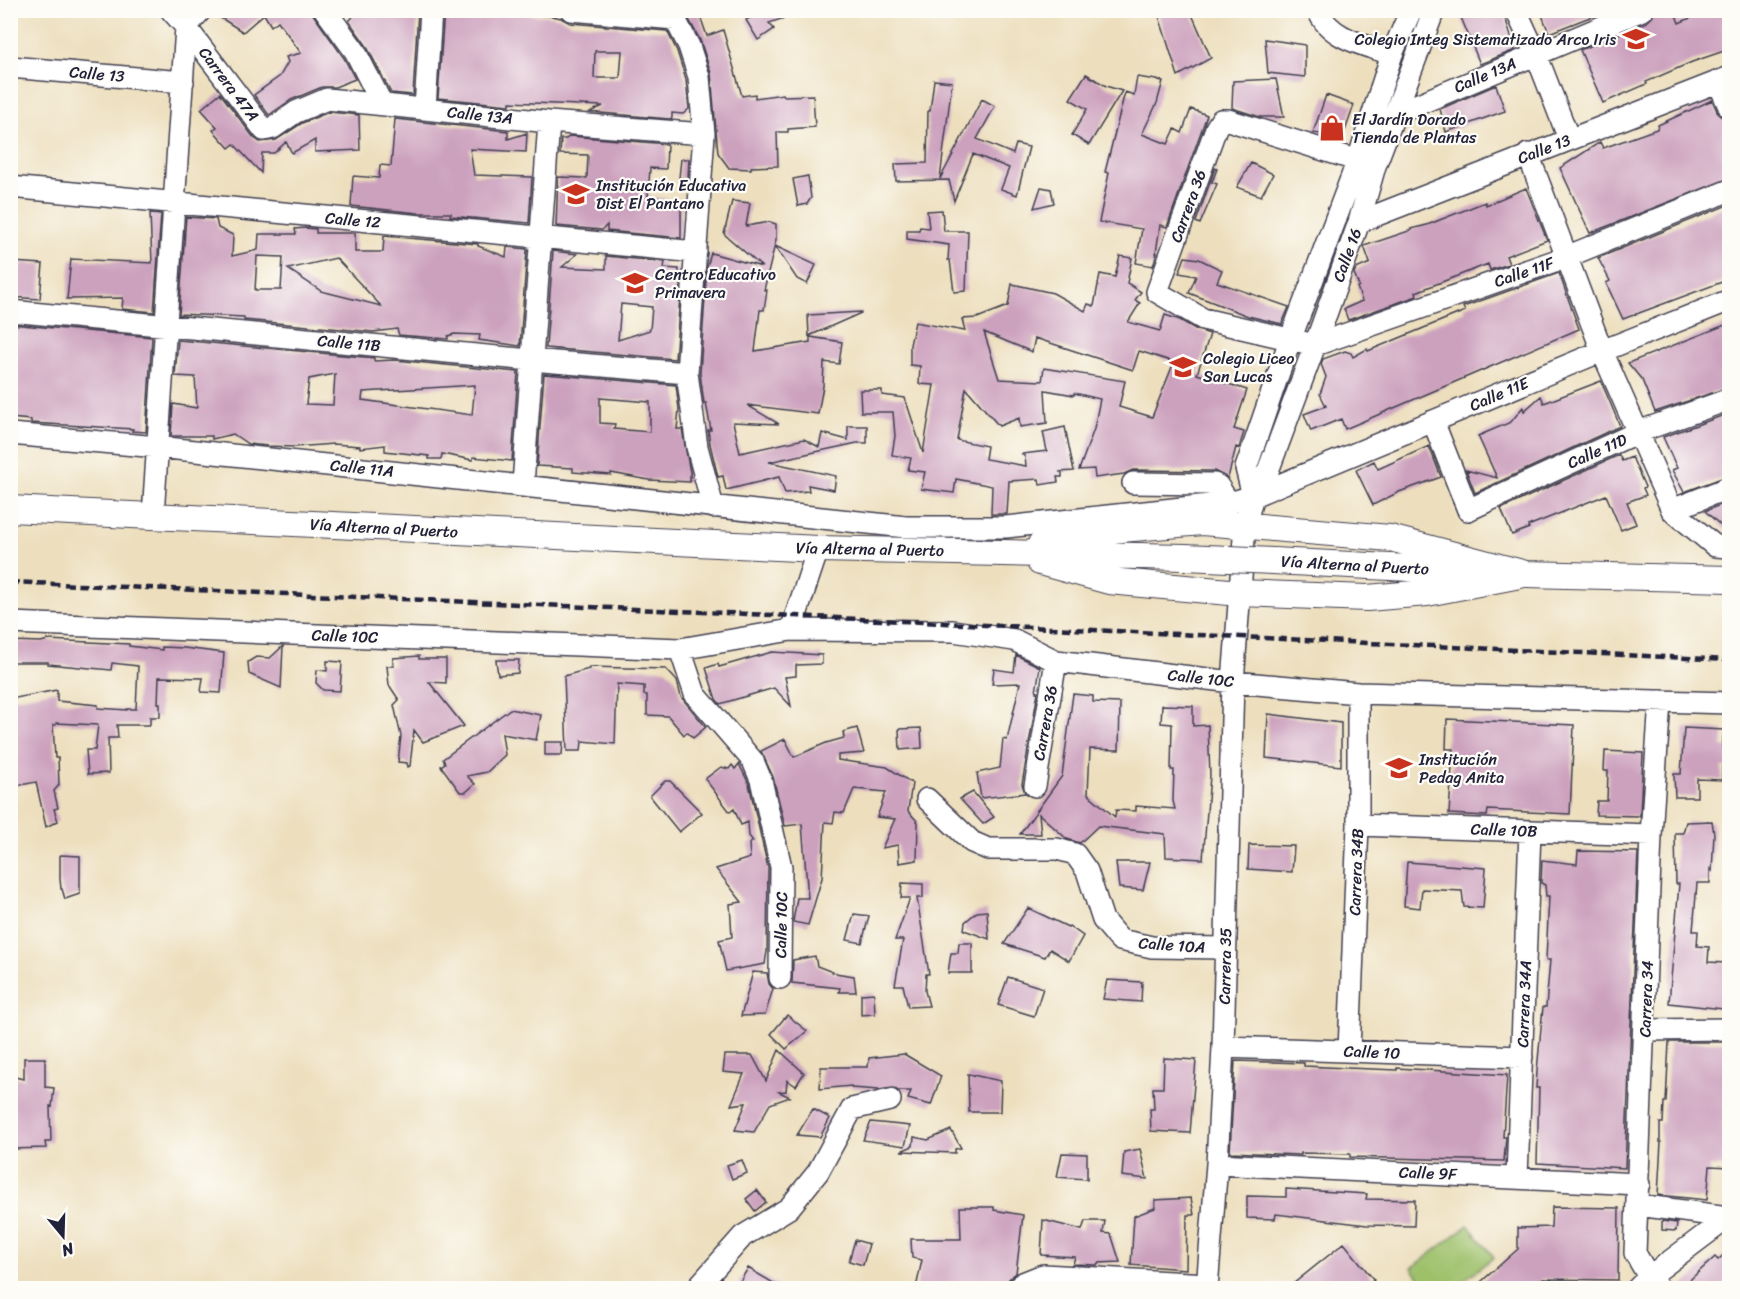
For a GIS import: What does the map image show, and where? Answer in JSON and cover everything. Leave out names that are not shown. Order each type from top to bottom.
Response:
[{"type":"main road","name":"Vía Alterna al Puerto","points":[[10,509],[818,549],[1185,557],[1526,574],[1730,579]]},
{"type":"main road","points":[[1002,552],[1098,531],[1202,522],[1390,538],[1526,574]]},
{"type":"main road","points":[[1002,552],[1109,581],[1240,593],[1367,598],[1427,593],[1526,574]]},
{"type":"street","name":"Carrera 47A","points":[[171,10],[264,130]]},
{"type":"street","points":[[153,515],[186,27],[201,10]]},
{"type":"street","points":[[326,10],[356,51],[382,104]]},
{"type":"street","points":[[425,109],[431,10]]},
{"type":"street","points":[[571,10],[661,16],[689,46],[699,77],[705,134],[687,373],[697,447],[713,507]]},
{"type":"street","name":"Calle 16","points":[[1237,643],[1245,525],[1262,494],[1268,471],[1359,222],[1367,163],[1392,54],[1411,10]]},
{"type":"street","name":"Calle 16","points":[[1262,494],[1246,468],[1290,340],[1367,163],[1395,114],[1434,10]]},
{"type":"street","points":[[1516,10],[1569,139]]},
{"type":"street","name":"Calle 13A","points":[[1395,114],[1642,10]]},
{"type":"street","points":[[1322,18],[1348,39],[1392,54]]},
{"type":"street","name":"Calle 13","points":[[10,67],[183,82]]},
{"type":"street","points":[[1724,79],[1730,109]]},
{"type":"street","name":"Calle 13","points":[[1359,222],[1724,79]]},
{"type":"street","name":"Calle 13A","points":[[264,130],[273,128],[296,112],[327,99],[549,122],[705,134]]},
{"type":"street","name":"Carrera 36","points":[[1290,340],[1203,319],[1157,292],[1221,120],[1228,120],[1367,163]]},
{"type":"street","points":[[524,485],[549,122]]},
{"type":"street","points":[[1528,154],[1602,351],[1671,510],[1722,547]]},
{"type":"street","name":"Calle 12","points":[[10,187],[696,252]]},
{"type":"street","name":"Calle 11F","points":[[1315,345],[1566,257],[1730,190]]},
{"type":"street","name":"Calle 11E","points":[[1229,503],[1262,494],[1433,421],[1730,300]]},
{"type":"street","name":"Calle 11B","points":[[10,311],[687,373]]},
{"type":"street","points":[[1290,340],[1315,345]]},
{"type":"street","name":"Calle 11D","points":[[1433,421],[1468,510],[1638,432],[1730,399]]},
{"type":"street","name":"Calle 11A","points":[[10,434],[158,447],[906,527],[1006,527],[1229,503]]},
{"type":"street","points":[[1133,483],[1214,484],[1218,486],[1229,503]]},
{"type":"street","points":[[1671,510],[1730,487]]},
{"type":"street","points":[[791,630],[818,549]]},
{"type":"street","name":"Calle 10C","points":[[10,623],[680,649],[791,630],[952,631],[1014,640],[1056,661],[1233,682],[1358,693],[1730,703]]},
{"type":"street","name":"Carrera 35","points":[[1207,1286],[1217,1164],[1223,1047],[1233,682],[1237,643]]},
{"type":"street","name":"Calle 10C","points":[[680,649],[695,694],[753,761],[761,780],[781,867],[780,978]]},
{"type":"street","name":"Carrera 36","points":[[1035,786],[1056,661]]},
{"type":"street","name":"Carrera 34B","points":[[1349,1051],[1358,825],[1358,693]]},
{"type":"street","name":"Carrera 34","points":[[1649,1285],[1635,1253],[1651,835],[1660,701]]},
{"type":"street","name":"Calle 10A","points":[[927,798],[972,842],[988,849],[1057,849],[1075,854],[1088,871],[1103,920],[1120,940],[1152,947],[1225,948]]},
{"type":"street","name":"Calle 10B","points":[[1358,825],[1651,835]]},
{"type":"street","name":"Carrera 34A","points":[[1517,1177],[1530,831]]},
{"type":"street","points":[[1645,1030],[1730,1029]]},
{"type":"street","name":"Calle 10","points":[[1223,1047],[1522,1057]]},
{"type":"street","points":[[698,1288],[743,1236],[789,1208],[818,1172],[852,1109],[890,1100]]},
{"type":"street","name":"Calle 9F","points":[[1217,1164],[1639,1184]]},
{"type":"street","points":[[1638,1205],[1729,1217]]},
{"type":"street","points":[[1649,1285],[1729,1217]]},
{"type":"street","points":[[1021,1286],[1043,1275],[1207,1286]]},
{"type":"green space","points":[[1468,1225],[1494,1257],[1454,1288],[1427,1288],[1412,1268]]},
{"type":"building","points":[[213,10],[310,10],[344,58],[355,79],[335,87],[322,87],[291,100],[269,115],[254,95],[280,76],[288,62],[286,57],[301,53],[278,21],[271,26],[264,14],[243,32],[213,13]]},
{"type":"building","points":[[359,10],[418,10],[413,95],[391,93],[366,45],[349,21]]},
{"type":"building","points":[[444,10],[552,16],[570,23],[667,31],[677,51],[686,80],[689,109],[683,114],[672,113],[672,118],[669,119],[590,112],[603,106],[510,102],[510,105],[438,98]],"holes":[[[595,51],[622,51],[620,78],[594,78]]]},
{"type":"building","points":[[684,10],[698,10],[707,36],[723,30],[742,96],[755,94],[755,98],[783,94],[784,96],[813,95],[815,127],[777,132],[778,166],[751,167],[751,169],[729,168],[718,153],[711,73],[700,40]]},
{"type":"building","points":[[749,10],[798,10],[799,13],[769,23],[774,29],[758,40],[746,20],[752,17]]},
{"type":"building","points":[[1157,10],[1190,10],[1211,58],[1178,76]]},
{"type":"building","points":[[1458,10],[1503,10],[1515,50],[1480,64]]},
{"type":"building","points":[[1540,10],[1608,10],[1549,33]]},
{"type":"building","points":[[1655,10],[1674,10],[1679,23],[1709,10],[1730,10],[1730,49],[1692,62],[1603,103],[1580,50],[1647,22]]},
{"type":"building","points":[[1265,39],[1305,45],[1305,77],[1268,73]]},
{"type":"building","points":[[1086,74],[1106,86],[1122,91],[1089,145],[1072,135],[1087,109],[1070,99]]},
{"type":"building","points":[[1137,77],[1163,81],[1157,103],[1142,134],[1168,144],[1175,129],[1182,133],[1191,109],[1207,115],[1167,227],[1160,225],[1153,266],[1136,263],[1142,229],[1099,222],[1109,173],[1105,172],[1125,92],[1134,95]]},
{"type":"building","points":[[1276,79],[1284,117],[1260,117],[1232,108],[1233,81]]},
{"type":"building","points":[[934,80],[952,82],[940,179],[982,99],[995,106],[977,139],[1013,154],[1016,144],[1029,147],[1017,195],[1001,189],[1009,168],[973,154],[954,201],[949,180],[896,181],[895,164],[927,163],[928,111],[930,111]]},
{"type":"building","points":[[1496,85],[1505,111],[1446,132],[1440,109]]},
{"type":"building","points":[[220,93],[254,138],[260,142],[276,140],[302,123],[329,112],[359,115],[360,150],[315,152],[315,140],[292,153],[286,142],[274,153],[262,153],[261,173],[234,144],[229,148],[213,130],[217,127],[201,109]]},
{"type":"building","points":[[1326,95],[1354,105],[1343,137],[1313,133]]},
{"type":"building","points":[[1712,100],[1719,115],[1728,121],[1730,126],[1730,178],[1590,233],[1560,168],[1600,142],[1603,148],[1657,129],[1658,125]]},
{"type":"building","points":[[395,119],[508,131],[508,139],[527,133],[526,152],[470,149],[474,175],[532,177],[529,223],[450,216],[451,213],[418,213],[351,206],[353,176],[379,178],[380,165],[391,166]]},
{"type":"building","points":[[570,136],[667,144],[666,169],[650,168],[648,196],[686,202],[681,208],[681,238],[607,231],[607,225],[602,230],[556,226],[558,177],[587,178],[588,155],[560,154],[561,139]]},
{"type":"building","points":[[681,159],[689,159],[688,178],[679,178]]},
{"type":"building","points":[[1251,163],[1273,174],[1261,196],[1237,187]]},
{"type":"building","points":[[1215,168],[1217,169],[1212,182],[1217,184],[1200,224],[1196,222]]},
{"type":"building","points":[[808,176],[811,198],[807,204],[798,206],[793,179]]},
{"type":"building","points":[[1041,187],[1051,189],[1054,203],[1034,208]]},
{"type":"building","points":[[1526,188],[1547,240],[1506,256],[1509,264],[1490,270],[1488,264],[1416,292],[1417,296],[1348,320],[1344,309],[1362,301],[1354,273],[1356,269],[1370,263],[1364,246],[1485,202],[1486,205]]},
{"type":"building","points":[[732,201],[750,203],[746,226],[770,222],[776,224],[776,240],[764,290],[767,290],[764,310],[760,310],[755,351],[810,342],[810,337],[842,342],[839,364],[824,362],[818,414],[747,405],[779,424],[733,422],[740,453],[804,439],[819,447],[822,433],[848,440],[848,426],[867,426],[867,443],[857,443],[769,462],[836,476],[834,490],[808,485],[809,491],[785,493],[779,477],[726,490],[723,476],[718,477],[710,444],[708,430],[711,430],[700,373],[707,267],[711,253],[762,267],[724,234]]},
{"type":"building","points":[[1730,204],[1730,279],[1623,319],[1606,283],[1610,281],[1598,258]]},
{"type":"building","points":[[942,210],[944,231],[968,231],[966,291],[954,292],[950,260],[948,260],[949,245],[907,239],[907,230],[919,230],[920,227],[929,228],[927,211]]},
{"type":"building","points":[[150,213],[161,214],[154,312],[122,309],[123,298],[67,299],[71,259],[152,263]]},
{"type":"building","points":[[186,217],[216,219],[218,228],[233,235],[232,256],[258,250],[259,234],[296,234],[295,229],[306,228],[316,229],[316,233],[355,233],[355,252],[383,252],[384,236],[478,244],[478,246],[506,257],[507,247],[527,249],[520,346],[479,340],[480,335],[454,334],[448,336],[448,339],[399,335],[397,329],[373,332],[244,320],[244,317],[179,314]],"holes":[[[257,256],[283,257],[281,290],[255,290]],[[336,258],[381,306],[321,291],[288,269]]]},
{"type":"building","points":[[775,246],[816,265],[807,284],[797,279]]},
{"type":"building","points":[[553,251],[577,254],[562,267],[606,269],[606,256],[665,262],[664,268],[679,269],[678,283],[681,284],[675,359],[546,348]],"holes":[[[621,304],[652,307],[650,330],[618,340]]]},
{"type":"building","points":[[1120,256],[1132,258],[1127,283],[1141,292],[1135,300],[1140,303],[1128,322],[1160,331],[1165,315],[1210,334],[1197,374],[1247,390],[1234,429],[1244,432],[1239,448],[1236,447],[1228,478],[1214,471],[1133,470],[1124,474],[1095,478],[1094,469],[1079,470],[1094,429],[1100,399],[1045,390],[1047,423],[1020,427],[1019,418],[999,426],[966,388],[957,440],[987,446],[985,459],[1026,466],[1025,457],[1022,454],[1047,451],[1043,432],[1065,427],[1074,471],[1059,472],[1062,472],[1062,477],[1057,477],[1058,482],[1040,485],[1039,479],[1009,481],[1007,514],[991,514],[992,486],[956,479],[954,493],[921,489],[925,472],[908,470],[911,458],[892,455],[895,436],[893,412],[861,412],[860,390],[882,390],[882,395],[905,398],[923,453],[934,385],[919,384],[920,366],[910,365],[910,345],[915,322],[965,331],[962,319],[977,318],[1008,306],[1012,284],[1053,293],[1085,311],[1088,304],[1094,306],[1100,274],[1115,277]],"holes":[[[984,332],[1032,352],[1035,338],[1133,370],[1139,351],[1174,362],[1152,417],[1119,407],[1125,381],[1044,368],[1042,381],[999,379]]]},
{"type":"building","points":[[1185,257],[1199,259],[1222,270],[1217,282],[1289,307],[1282,324],[1248,316],[1189,293],[1196,276],[1179,273]]},
{"type":"building","points":[[12,262],[43,264],[40,299],[10,297]]},
{"type":"building","points":[[1559,273],[1579,329],[1345,429],[1341,419],[1311,431],[1304,414],[1326,406],[1320,394],[1326,377],[1321,364],[1323,359],[1345,351],[1351,353],[1353,357],[1367,349],[1368,351],[1465,311],[1463,307]]},
{"type":"building","points":[[861,313],[809,336],[808,315]]},
{"type":"building","points":[[1730,323],[1730,387],[1655,412],[1642,380],[1628,363]]},
{"type":"building","points":[[10,324],[152,337],[146,432],[132,431],[133,429],[31,423],[31,420],[10,418]]},
{"type":"building","points":[[178,340],[374,358],[374,361],[395,360],[518,372],[512,461],[473,457],[473,460],[442,454],[441,459],[429,459],[429,456],[385,451],[385,445],[360,448],[360,446],[333,444],[295,447],[268,446],[248,444],[233,434],[212,439],[212,436],[171,436],[173,404],[197,408],[195,377],[175,376]],"holes":[[[335,374],[333,405],[306,404],[309,379]],[[475,385],[472,415],[362,400],[363,392]]]},
{"type":"building","points":[[544,374],[676,385],[679,409],[677,429],[682,429],[690,482],[649,480],[611,473],[611,475],[573,472],[573,468],[537,466]],"holes":[[[600,398],[650,402],[650,432],[614,429],[615,424],[600,423]]]},
{"type":"building","points":[[1601,381],[1620,426],[1475,493],[1466,470],[1497,478],[1478,436],[1511,422],[1523,407],[1524,411],[1541,396],[1544,403]]},
{"type":"building","points":[[1730,413],[1730,475],[1684,492],[1672,470],[1677,468],[1663,437]]},
{"type":"building","points":[[1429,446],[1441,477],[1399,492],[1373,505],[1356,470],[1374,461],[1378,469]]},
{"type":"building","points":[[1619,455],[1622,461],[1632,457],[1645,487],[1643,488],[1646,495],[1627,502],[1636,524],[1621,530],[1606,495],[1528,526],[1529,528],[1512,535],[1501,509]]},
{"type":"building","points":[[1730,501],[1730,534],[1705,511]]},
{"type":"building","points":[[48,640],[129,644],[129,646],[162,650],[162,647],[184,648],[224,653],[221,693],[201,692],[203,678],[159,677],[160,717],[150,717],[150,725],[117,725],[118,738],[108,738],[109,773],[88,774],[86,750],[95,750],[98,725],[56,723],[53,725],[59,785],[54,791],[58,808],[54,809],[58,821],[46,827],[36,782],[10,787],[10,699],[57,690],[57,701],[98,705],[98,708],[136,709],[138,666],[112,663],[111,670],[48,664],[48,662],[11,662],[11,641],[41,642]]},
{"type":"building","points":[[283,646],[281,688],[249,674],[248,662],[256,657],[270,658]]},
{"type":"building","points":[[772,652],[822,655],[822,664],[796,665],[796,676],[785,677],[791,706],[774,688],[720,704],[716,699],[706,668],[718,664],[719,667]]},
{"type":"building","points":[[1016,655],[1040,667],[1036,692],[1038,692],[1022,784],[1025,793],[981,798],[977,773],[1000,768],[1003,739],[1007,740],[1020,683],[992,684],[994,669],[1014,672]]},
{"type":"building","points":[[419,656],[419,659],[446,659],[446,683],[429,682],[464,726],[423,742],[414,730],[410,766],[408,767],[407,763],[398,762],[401,736],[394,705],[399,700],[389,685],[387,666],[394,666],[393,658]]},
{"type":"building","points":[[496,660],[519,660],[518,673],[498,675]]},
{"type":"building","points":[[327,661],[342,662],[340,691],[323,690],[316,683],[317,670],[327,671]]},
{"type":"building","points":[[589,667],[666,669],[677,681],[681,697],[706,727],[693,738],[687,732],[684,735],[668,716],[647,715],[647,695],[644,695],[644,686],[617,684],[615,744],[582,741],[581,751],[567,751],[564,676],[589,669]]},
{"type":"building","points":[[1073,694],[1093,696],[1093,702],[1120,703],[1119,750],[1090,749],[1088,794],[1115,817],[1116,810],[1136,811],[1136,806],[1175,809],[1174,770],[1171,770],[1172,724],[1161,723],[1162,705],[1193,706],[1193,726],[1208,725],[1210,776],[1203,859],[1166,857],[1165,834],[1098,826],[1080,843],[1067,839],[1039,814],[1041,834],[1020,834],[1062,776]]},
{"type":"building","points":[[510,709],[541,715],[536,740],[502,734],[505,755],[487,772],[467,776],[475,784],[466,792],[460,792],[441,766],[445,763],[443,759]]},
{"type":"building","points":[[1268,714],[1341,723],[1341,766],[1266,758]]},
{"type":"building","points":[[1447,719],[1574,725],[1570,814],[1488,810],[1487,816],[1449,814],[1453,749],[1446,749]]},
{"type":"building","points":[[857,728],[864,753],[838,755],[838,760],[887,767],[912,783],[908,811],[918,822],[917,860],[899,863],[898,845],[882,848],[895,819],[877,817],[886,792],[854,789],[844,813],[835,812],[833,823],[825,822],[822,878],[808,925],[793,922],[797,898],[808,898],[802,824],[785,826],[773,777],[761,751],[785,739],[794,757],[844,738],[843,732]]},
{"type":"building","points":[[921,728],[922,748],[900,750],[899,729]]},
{"type":"building","points":[[1684,728],[1724,730],[1722,747],[1730,747],[1730,767],[1722,767],[1722,780],[1697,779],[1697,797],[1675,797],[1674,774],[1681,774]]},
{"type":"building","points":[[545,742],[563,742],[562,755],[545,755]]},
{"type":"building","points":[[1605,751],[1643,753],[1640,816],[1596,815],[1597,801],[1607,801],[1608,771],[1604,771]]},
{"type":"building","points":[[739,764],[749,784],[768,868],[767,951],[765,964],[726,971],[719,940],[732,937],[730,904],[742,902],[716,869],[750,858],[749,844],[753,841],[749,836],[748,822],[741,825],[734,809],[730,812],[705,779],[721,767],[729,769],[732,765],[735,769]]},
{"type":"building","points":[[665,781],[670,781],[702,813],[679,832],[650,796]]},
{"type":"building","points":[[973,792],[994,817],[983,824],[960,799]]},
{"type":"building","points":[[1712,821],[1714,834],[1710,883],[1697,883],[1693,931],[1698,931],[1697,946],[1709,947],[1708,962],[1726,963],[1723,1009],[1669,1003],[1679,884],[1676,884],[1675,833],[1683,833],[1686,822]]},
{"type":"building","points":[[1249,845],[1294,846],[1292,872],[1248,869]]},
{"type":"building","points":[[1578,851],[1638,852],[1625,1168],[1537,1163],[1539,1088],[1536,1088],[1537,1071],[1550,960],[1546,960],[1549,896],[1546,896],[1545,885],[1541,883],[1542,860],[1577,864]]},
{"type":"building","points":[[60,855],[80,856],[80,894],[65,899],[61,889]]},
{"type":"building","points":[[1116,862],[1150,862],[1143,890],[1119,888]]},
{"type":"building","points":[[1407,862],[1486,868],[1483,908],[1464,907],[1462,891],[1422,889],[1420,908],[1404,906]]},
{"type":"building","points":[[902,883],[923,884],[923,898],[917,898],[929,974],[926,974],[925,991],[929,1006],[908,1007],[903,985],[895,985],[903,940],[895,940],[910,898],[901,898]]},
{"type":"building","points":[[1028,908],[1069,926],[1083,936],[1069,961],[1050,949],[1045,957],[1004,944]]},
{"type":"building","points":[[987,911],[989,939],[964,930],[965,922],[977,912]]},
{"type":"building","points":[[854,914],[869,916],[862,943],[847,940]]},
{"type":"building","points":[[959,943],[972,943],[972,973],[948,973],[951,953],[958,953]]},
{"type":"building","points":[[815,956],[817,966],[835,973],[854,976],[856,992],[839,992],[840,988],[792,983],[793,960]]},
{"type":"building","points":[[753,972],[767,973],[769,984],[773,989],[765,1015],[741,1016]]},
{"type":"building","points":[[1008,977],[1043,988],[1034,1016],[998,1005]]},
{"type":"building","points":[[1107,980],[1142,982],[1141,1002],[1103,999]]},
{"type":"building","points":[[874,993],[875,1014],[861,1015],[861,994]]},
{"type":"building","points":[[787,1015],[807,1031],[786,1049],[771,1034]]},
{"type":"building","points":[[1669,1042],[1730,1042],[1730,1167],[1710,1166],[1707,1200],[1658,1195],[1660,1123],[1663,1123],[1664,1102],[1666,1102]]},
{"type":"building","points":[[779,1050],[804,1073],[796,1086],[787,1080],[786,1091],[779,1092],[790,1097],[770,1104],[754,1132],[735,1130],[746,1103],[731,1105],[744,1074],[723,1072],[725,1055],[752,1055],[766,1081]]},
{"type":"building","points":[[904,1054],[941,1076],[931,1105],[908,1099],[911,1091],[898,1091],[893,1088],[879,1090],[852,1088],[851,1086],[820,1089],[821,1067],[868,1067],[869,1058]]},
{"type":"building","points":[[24,1058],[45,1058],[45,1087],[54,1088],[52,1107],[50,1106],[51,1142],[45,1142],[46,1148],[10,1149],[10,1076],[24,1079]]},
{"type":"building","points":[[1164,1058],[1196,1060],[1190,1133],[1151,1131],[1150,1109],[1154,1109],[1153,1088],[1163,1088]]},
{"type":"building","points":[[1235,1061],[1507,1075],[1503,1137],[1506,1137],[1504,1161],[1350,1157],[1350,1154],[1301,1153],[1301,1155],[1230,1152]]},
{"type":"building","points":[[968,1074],[1001,1081],[1000,1112],[969,1112]]},
{"type":"building","points":[[813,1109],[830,1118],[820,1137],[797,1135]]},
{"type":"building","points":[[871,1122],[910,1126],[905,1146],[863,1140]]},
{"type":"building","points":[[951,1130],[961,1148],[955,1149],[955,1153],[901,1151],[913,1146],[914,1137],[928,1140]]},
{"type":"building","points":[[1140,1149],[1147,1179],[1122,1176],[1124,1152]]},
{"type":"building","points":[[1062,1153],[1087,1154],[1087,1179],[1057,1177]]},
{"type":"building","points":[[742,1160],[747,1173],[732,1179],[727,1165]]},
{"type":"building","points":[[1286,1189],[1367,1194],[1366,1199],[1415,1200],[1414,1226],[1367,1225],[1276,1214],[1275,1219],[1247,1218],[1247,1196],[1286,1197]]},
{"type":"building","points":[[757,1190],[766,1202],[755,1211],[746,1199]]},
{"type":"building","points":[[1191,1198],[1194,1215],[1187,1215],[1186,1269],[1131,1265],[1134,1216],[1155,1208],[1155,1200]]},
{"type":"building","points":[[960,1207],[994,1207],[994,1210],[1023,1215],[1016,1273],[1009,1279],[1006,1288],[916,1288],[922,1260],[912,1258],[911,1239],[961,1239]]},
{"type":"building","points":[[1552,1207],[1619,1208],[1618,1280],[1543,1279],[1532,1288],[1474,1288],[1518,1249],[1518,1228],[1551,1227]]},
{"type":"building","points":[[1043,1220],[1082,1230],[1085,1221],[1105,1221],[1103,1233],[1111,1234],[1120,1262],[1098,1263],[1097,1265],[1073,1264],[1075,1257],[1041,1255]]},
{"type":"building","points":[[1662,1221],[1677,1223],[1676,1231],[1662,1230]]},
{"type":"building","points":[[855,1240],[869,1244],[863,1265],[849,1261]]},
{"type":"building","points":[[1344,1243],[1374,1280],[1363,1288],[1288,1288]]},
{"type":"building","points":[[1730,1249],[1730,1280],[1720,1288],[1681,1288],[1715,1257],[1718,1260]]},
{"type":"building","points":[[748,1268],[782,1288],[736,1288]]},
{"type":"railway","points":[[10,582],[1730,660]]},
{"type":"place","name":"Colegio Integ Sistematizado Arco Iris","points":[[1636,39]]},
{"type":"place","name":"El Jardín Dorado Tienda de Plantas","points":[[1332,128]]},
{"type":"place","name":"Institución Educativa Dist El Pantano","points":[[576,194]]},
{"type":"place","name":"Centro Educativo Primavera","points":[[635,283]]},
{"type":"place","name":"Colegio Liceo San Lucas","points":[[1183,367]]},
{"type":"place","name":"Institución Pedag Anita","points":[[1399,768]]}]
